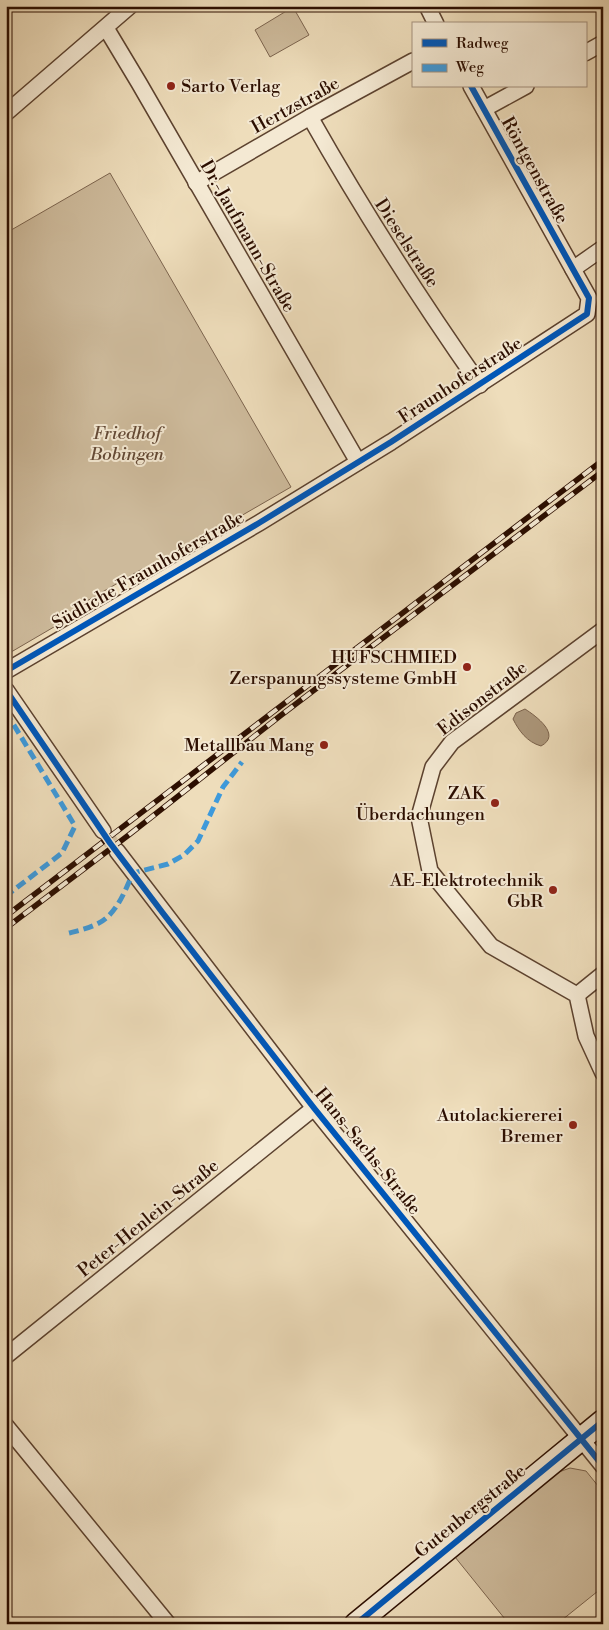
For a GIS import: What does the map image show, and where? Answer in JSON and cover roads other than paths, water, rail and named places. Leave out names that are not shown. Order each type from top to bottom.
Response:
[{"type":"street","points":[[6,113],[130,6]]},
{"type":"street","points":[[427,6],[435,22]]},
{"type":"street","name":"Dr.-Jaufmann-Straße","points":[[106,28],[358,462]]},
{"type":"street","points":[[586,52],[603,43]]},
{"type":"street","name":"Hertzstraße","points":[[196,183],[310,117],[412,63]]},
{"type":"street","name":"Röntgenstraße","points":[[472,88],[573,269]]},
{"type":"street","points":[[484,110],[522,88]]},
{"type":"street","name":"Dieselstraße","points":[[310,117],[356,199],[434,319],[480,385]]},
{"type":"street","points":[[573,269],[603,248]]},
{"type":"street","name":"Fraunhoferstraße","points":[[305,495],[480,385],[587,314],[589,298],[573,269]]},
{"type":"street","name":"Südliche Fraunhoferstraße","points":[[6,670],[305,495]]},
{"type":"street","name":"Edisonstraße","points":[[577,995],[491,946],[430,870],[419,817],[432,768],[452,742],[603,630]]},
{"type":"street","points":[[6,690],[103,831]]},
{"type":"street","name":"Hans-Sachs-Straße","points":[[117,851],[314,1108],[603,1466]]},
{"type":"street","points":[[603,974],[577,995],[586,1036],[603,1073]]},
{"type":"street","name":"Peter-Henlein-Straße","points":[[6,1356],[314,1108]]},
{"type":"street","name":"Gutenbergstraße","points":[[356,1624],[603,1421]]},
{"type":"street","points":[[6,1426],[168,1624]]},
{"type":"tunnel","points":[[103,831],[117,851]]},
{"type":"railway","points":[[6,916],[603,460]]},
{"type":"railway","points":[[6,928],[130,834],[280,716],[603,471]]},
{"type":"place","name":"Sarto Verlag","points":[[171,86]]},
{"type":"place","name":"HUFSCHMIED Zerspanungssysteme GmbH","points":[[467,667]]},
{"type":"place","name":"Metallbau Mang","points":[[324,745]]},
{"type":"place","name":"ZAK Überdachungen","points":[[495,803]]},
{"type":"place","name":"AE-Elektrotechnik GbR","points":[[553,890]]},
{"type":"place","name":"Autolackiererei Bremer","points":[[573,1125]]},
{"type":"park label","name":"Friedhof Bobingen","points":[[127,443]]}]
